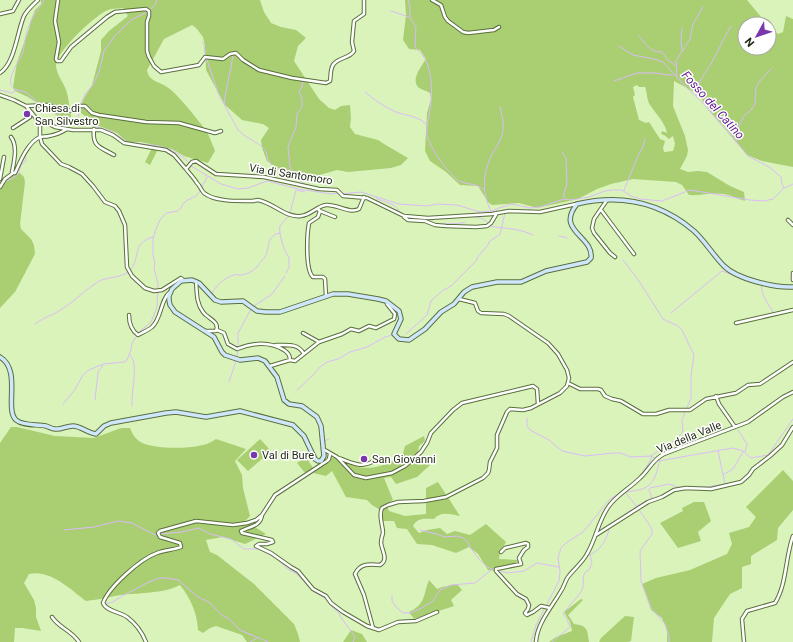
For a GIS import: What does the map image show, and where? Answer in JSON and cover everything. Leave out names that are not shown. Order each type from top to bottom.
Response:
[{"type":"main road","name":"Via di Santomoro","points":[[576,204],[607,200],[631,201],[656,207],[693,231],[723,265],[731,271],[764,283],[793,287]]},
{"type":"main road","points":[[0,357],[6,362],[10,375],[12,388],[12,414],[15,419],[21,422],[46,426],[55,430],[72,426],[96,434],[104,426],[111,423],[159,414],[176,412],[206,417],[240,411],[293,425],[304,436],[316,460],[323,460],[324,449],[321,426],[317,417],[302,406],[289,404],[284,400],[278,377],[270,366],[264,361],[258,358],[240,360],[225,355],[214,337],[175,312],[169,300],[170,292],[178,283],[188,279],[196,281],[215,300],[221,302],[243,301],[257,311],[266,312],[280,312],[326,296],[342,293],[378,298],[399,312],[401,316],[394,332],[395,336],[399,339],[406,340],[411,339],[425,329],[441,312],[452,305],[468,289],[477,285],[497,282],[521,282],[546,271],[588,262],[591,258],[591,252],[573,227],[569,218],[570,213],[576,204]]},
{"type":"street","points":[[0,14],[12,11],[19,0]]},
{"type":"street","points":[[0,73],[8,64],[24,16],[30,7],[38,0]]},
{"type":"street","points":[[58,0],[55,21],[59,42],[56,59],[57,61],[61,61],[71,47],[115,12],[146,9],[148,10],[149,16],[147,30],[149,57],[154,66],[161,72],[199,65],[205,57],[223,59],[230,54],[236,53],[243,60],[259,70],[292,78],[326,83],[330,81],[335,62],[351,55],[354,51],[352,38],[354,21],[364,14],[364,0]]},
{"type":"street","points":[[432,0],[441,4],[445,17],[448,21],[463,32],[468,33],[494,30],[499,27]]},
{"type":"street","points":[[0,95],[26,106],[37,118],[40,124],[40,138],[42,144],[61,164],[82,174],[105,202],[115,206],[119,211],[125,225],[127,267],[132,276],[145,288],[154,291],[162,290],[178,279],[183,280]]},
{"type":"street","points":[[26,106],[46,105],[67,111],[80,106],[85,106],[92,113],[99,115],[146,122],[179,123],[216,133],[221,132]]},
{"type":"street","points":[[12,128],[30,117],[26,106]]},
{"type":"street","points":[[37,118],[51,126],[110,133],[117,137],[121,142],[127,144],[166,150],[174,155],[186,168],[204,193],[217,198],[232,201],[258,200],[285,213],[300,216],[307,215],[328,205],[350,211],[356,211],[359,209],[364,197]]},
{"type":"street","points":[[0,187],[5,179],[15,173],[27,148],[40,138],[54,135],[67,129]]},
{"type":"street","points":[[94,130],[93,138],[96,144],[114,155]]},
{"type":"street","points":[[11,137],[15,144],[13,173]]},
{"type":"street","points":[[0,179],[4,157]]},
{"type":"street","name":"Via di Santomoro","points":[[186,168],[192,162],[197,161],[216,174],[264,177],[340,193],[344,196],[364,197],[404,216],[408,220],[425,221],[435,225],[476,227],[487,226],[491,223],[497,213]]},
{"type":"street","points":[[607,200],[593,221],[593,231],[610,253],[615,257]]},
{"type":"street","name":"Via di Santomoro","points":[[404,216],[428,218],[509,211],[540,212],[576,204]]},
{"type":"street","points":[[319,210],[318,217],[309,223],[307,248],[310,273],[314,277],[323,277],[325,279],[326,296]]},
{"type":"street","points":[[319,210],[335,217]]},
{"type":"street","points":[[601,210],[634,254]]},
{"type":"street","points":[[788,220],[793,225]]},
{"type":"street","points":[[793,273],[793,280]]},
{"type":"street","points":[[196,281],[200,308],[205,315],[215,322],[217,330]]},
{"type":"street","points":[[129,315],[130,324],[135,333],[138,335],[140,334],[152,327],[156,322],[166,296],[170,292]]},
{"type":"street","points":[[373,628],[364,595],[356,574],[357,570],[363,566],[370,564],[380,565],[384,562],[385,556],[381,543],[383,529],[381,510],[388,505],[398,502],[424,501],[446,497],[486,476],[490,462],[497,448],[497,435],[507,412],[510,409],[523,410],[531,408],[564,391],[568,383],[569,378],[562,360],[548,343],[509,316],[504,314],[478,312],[476,303],[458,299]]},
{"type":"street","points":[[270,366],[290,360],[294,361],[319,342],[342,334],[351,329],[359,331],[368,326],[376,328],[394,319],[395,314],[387,303]]},
{"type":"street","points":[[736,323],[793,310]]},
{"type":"street","points":[[206,331],[215,332],[217,330],[224,333],[228,344],[238,349],[243,346],[255,344],[294,346],[302,350],[304,354]]},
{"type":"street","points":[[303,333],[319,342]]},
{"type":"street","points":[[276,345],[288,354],[290,360]]},
{"type":"street","points":[[568,383],[580,389],[601,390],[604,396],[621,401],[643,414],[656,414],[668,410],[690,410],[706,400],[716,396],[736,393],[748,385],[760,384],[793,362]]},
{"type":"street","points":[[337,457],[354,475],[366,478],[387,474],[405,466],[421,452],[431,433],[453,410],[462,403],[533,386],[537,389],[538,404]]},
{"type":"street","name":"Via della Valle","points":[[536,642],[536,635],[549,608],[561,592],[568,577],[578,567],[588,553],[602,518],[609,505],[642,477],[658,457],[735,428],[751,420],[783,397],[793,392]]},
{"type":"street","points":[[716,396],[719,404],[735,428]]},
{"type":"street","points":[[595,535],[648,502],[662,497],[674,490],[686,488],[711,489],[741,482],[753,469],[782,445],[793,427]]},
{"type":"street","points":[[324,449],[330,454],[353,464],[367,464],[374,460]]},
{"type":"street","points":[[330,454],[327,461],[275,495],[262,515],[261,520],[249,528],[242,530],[242,533],[272,540],[273,542],[271,544],[258,544],[256,546],[271,553],[298,571],[313,589],[326,596],[331,603],[342,612],[367,626],[379,630],[398,622],[419,620],[437,612]]},
{"type":"street","points":[[146,642],[137,627],[127,617],[106,608],[103,603],[125,575],[146,558],[159,552],[181,547],[180,544],[160,537],[158,533],[163,529],[191,521],[238,524],[252,522],[262,515]]},
{"type":"street","points":[[744,642],[742,619],[747,611],[775,603],[780,595],[788,550],[793,536]]},
{"type":"street","points":[[501,552],[505,548],[526,543],[528,544],[528,547],[524,550],[520,557],[521,564],[496,569],[496,571],[517,594],[526,598],[529,605],[525,614],[527,615],[531,613],[540,606],[549,608]]},
{"type":"street","points":[[52,616],[56,623],[69,630],[79,642]]},
{"type":"green space","points":[[41,0],[260,0],[264,12],[271,23],[296,30],[306,38],[298,46],[294,61],[319,99],[329,108],[335,110],[341,106],[350,105],[350,127],[355,134],[378,140],[408,158],[401,165],[391,168],[348,172],[337,170],[311,179],[304,179],[277,168],[267,161],[262,148],[261,140],[269,128],[263,124],[242,120],[225,105],[206,70],[203,37],[192,25],[164,39],[147,70],[152,79],[171,90],[187,106],[205,129],[215,151],[208,163],[184,156],[172,149],[141,142],[127,142],[117,133],[94,124],[79,111],[84,98],[92,85],[101,51],[101,40],[109,31],[128,16],[123,8],[110,9],[102,13],[77,34],[62,52],[58,59],[56,69],[67,93],[71,117],[66,119],[59,117],[28,97],[15,91],[13,87],[17,62],[31,20],[35,10],[41,4]]},
{"type":"green space","points":[[405,0],[747,0],[760,16],[737,16],[737,56],[777,56],[777,33],[783,32],[786,16],[793,19],[793,167],[762,161],[747,155],[713,115],[698,94],[674,81],[673,106],[685,136],[688,150],[687,156],[680,169],[688,172],[707,172],[730,186],[744,192],[745,201],[724,194],[689,195],[682,185],[676,182],[633,179],[597,189],[578,199],[537,208],[519,203],[492,205],[488,202],[478,186],[460,185],[446,172],[430,161],[425,151],[427,113],[431,99],[430,93],[419,88],[416,81],[417,74],[426,59],[420,50],[409,49],[403,40],[406,15]],"holes":[[[637,85],[639,87],[645,87],[649,103],[660,118],[667,133],[662,131],[661,134],[669,139],[673,136],[675,144],[673,151],[664,152],[663,148],[665,141],[660,139],[649,122],[646,123],[639,120],[633,97],[635,95],[633,87]]]},
{"type":"green space","points":[[152,148],[157,151],[150,165],[145,162]]},
{"type":"green space","points":[[20,173],[24,177],[25,182],[20,224],[21,229],[31,239],[34,245],[35,254],[15,292],[0,308],[0,188],[13,175]]},
{"type":"green space","points":[[11,427],[17,427],[55,436],[94,438],[121,428],[130,428],[133,435],[139,441],[151,446],[167,448],[192,447],[210,443],[216,439],[246,449],[235,461],[242,475],[243,488],[250,516],[245,521],[266,534],[245,544],[223,537],[206,540],[210,552],[217,555],[254,584],[294,624],[300,642],[247,642],[242,635],[216,626],[203,633],[198,630],[193,606],[180,585],[156,592],[123,595],[86,601],[52,577],[37,573],[29,574],[24,583],[34,600],[36,617],[41,631],[15,628],[14,642],[0,642],[0,443]]},
{"type":"green space","points":[[424,436],[425,441],[419,446],[418,453],[430,465],[417,477],[396,484],[391,477],[384,478],[393,500],[386,504],[389,511],[405,516],[426,514],[426,488],[438,482],[460,516],[443,514],[434,519],[419,520],[413,526],[419,533],[440,528],[447,534],[455,531],[470,535],[486,524],[506,542],[500,552],[499,559],[517,560],[520,563],[518,565],[494,571],[488,570],[478,554],[469,547],[456,553],[432,545],[417,544],[407,529],[397,528],[394,521],[380,521],[380,510],[367,500],[346,497],[332,471],[326,476],[313,473],[331,458],[339,459],[352,465],[366,468],[383,465],[402,457],[405,446]]},
{"type":"green space","name":"Val di Bure","points":[[260,439],[271,451],[248,471],[237,460]]},
{"type":"green space","points":[[306,457],[313,468],[305,473],[297,463]]},
{"type":"green space","points":[[783,470],[793,481],[793,510],[778,528],[777,540],[751,556],[751,564],[742,567],[742,588],[730,594],[714,618],[712,642],[667,642],[667,630],[662,618],[651,610],[642,584],[656,578],[690,570],[727,554],[732,544],[729,533],[749,527],[756,517],[746,507]]},
{"type":"green space","points":[[694,502],[704,502],[711,521],[698,532],[701,541],[678,548],[660,523],[683,511],[682,508]]},
{"type":"green space","points":[[429,580],[437,589],[457,584],[462,590],[451,600],[454,606],[414,619],[409,612],[418,606],[423,599]]},
{"type":"green space","points":[[581,599],[583,600],[568,615],[574,624],[582,626],[586,629],[589,642],[549,642],[556,637],[572,631],[570,622],[564,612]]},
{"type":"green space","points":[[625,616],[634,617],[631,641],[599,642],[601,638]]},
{"type":"green space","points":[[351,630],[362,634],[367,642],[343,642]]},
{"type":"waterway","points":[[17,90],[12,87],[12,73],[23,52],[26,33],[30,22],[44,0]]},
{"type":"waterway","points":[[81,104],[85,94],[93,85],[99,72],[104,51],[114,37],[131,20],[147,12],[155,5],[157,0]]},
{"type":"waterway","points":[[408,0],[410,7],[410,18],[416,27],[415,47],[426,61],[430,74],[431,103],[427,126],[427,136],[429,142],[442,163],[457,180],[476,185],[484,190]]},
{"type":"waterway","points":[[677,78],[676,61],[690,39],[693,24],[703,7]]},
{"type":"waterway","points":[[391,11],[409,17]]},
{"type":"waterway","points":[[696,96],[698,86],[731,26]]},
{"type":"waterway","points":[[682,28],[682,51]]},
{"type":"waterway","points":[[639,36],[649,47],[654,51],[662,52],[668,60],[675,65]]},
{"type":"waterway","points":[[202,42],[204,44],[205,54],[218,93],[238,130],[266,151],[268,160],[274,168],[292,175],[308,186]]},
{"type":"waterway","name":"Fosso del Catino","points":[[619,46],[633,55],[663,62],[701,101],[748,156],[769,167],[781,177],[784,188]]},
{"type":"waterway","points":[[224,104],[233,55]]},
{"type":"waterway","points":[[736,142],[738,128],[744,116],[755,104],[756,88],[759,82],[771,69]]},
{"type":"waterway","points":[[614,81],[637,73],[673,75]]},
{"type":"waterway","points":[[295,176],[290,167],[288,147],[296,127],[297,114],[302,107],[302,99],[299,91],[303,82]]},
{"type":"waterway","points":[[0,90],[12,93],[17,90],[26,92],[41,105]]},
{"type":"waterway","points":[[365,92],[388,108],[417,118],[427,125]]},
{"type":"waterway","points":[[44,107],[67,121],[76,121],[111,131],[127,142],[159,146],[172,150],[189,163]]},
{"type":"waterway","points":[[491,211],[486,197],[484,182],[489,161],[503,132],[503,121],[500,107]]},
{"type":"waterway","points":[[77,120],[81,109]]},
{"type":"waterway","points":[[624,190],[645,139]]},
{"type":"waterway","points":[[562,152],[566,158],[567,184],[564,198]]},
{"type":"waterway","points":[[0,189],[6,181],[18,174],[21,165],[26,161],[25,153]]},
{"type":"waterway","points":[[191,166],[221,184],[238,189],[248,188],[267,181],[299,189],[331,194],[338,193]]},
{"type":"waterway","points":[[202,187],[207,177]]},
{"type":"waterway","points":[[341,194],[361,192],[399,204],[427,206],[437,204],[457,205],[480,212],[493,211],[512,204],[530,208],[540,207],[564,199],[571,200],[589,197],[605,191],[613,190],[622,190],[631,196],[640,199],[662,201],[690,190],[764,201],[773,199],[784,188],[793,184]]},
{"type":"waterway","points":[[290,213],[296,190]]},
{"type":"waterway","points":[[297,190],[305,192]]},
{"type":"waterway","points":[[138,333],[151,322],[157,307],[158,284],[154,269],[155,263],[153,255],[153,239],[156,229],[160,220],[166,213],[178,211],[186,201],[196,196],[200,191]]},
{"type":"waterway","points":[[376,197],[377,199],[394,205],[400,212]]},
{"type":"waterway","points":[[406,334],[427,315],[431,301],[442,291],[451,286],[477,260],[489,242],[500,234],[505,213]]},
{"type":"waterway","points":[[286,273],[289,267],[289,258],[282,243],[280,226],[289,216]]},
{"type":"waterway","points":[[474,217],[483,219],[490,226],[517,230],[533,235]]},
{"type":"waterway","points":[[443,224],[465,222]]},
{"type":"waterway","points":[[211,295],[218,285],[227,278],[245,274],[255,268],[265,257],[272,236],[280,233]]},
{"type":"waterway","points":[[559,236],[567,238]]},
{"type":"waterway","points":[[35,324],[67,306],[99,281],[128,272],[135,263],[141,243],[153,237]]},
{"type":"waterway","points":[[623,260],[639,281],[663,319],[678,326],[682,330],[694,355],[691,376],[691,398],[682,420],[683,432],[675,440],[652,455],[640,477]]},
{"type":"waterway","points":[[671,313],[722,271],[734,275]]},
{"type":"waterway","points":[[254,306],[272,294],[285,276]]},
{"type":"waterway","points":[[761,284],[763,295],[774,314]]},
{"type":"waterway","points":[[782,288],[790,289]]},
{"type":"waterway","points":[[238,347],[238,333],[251,309]]},
{"type":"waterway","points":[[297,390],[327,362],[338,359],[350,352],[367,347],[385,337],[392,335]]},
{"type":"waterway","points":[[63,404],[74,391],[83,375],[89,370],[103,364],[124,362],[127,360],[132,343],[137,336]]},
{"type":"waterway","points":[[237,357],[238,350]]},
{"type":"waterway","points":[[130,355],[134,364],[132,406]]},
{"type":"waterway","points":[[229,382],[236,361]]},
{"type":"waterway","points":[[95,400],[98,372],[103,365]]},
{"type":"waterway","points":[[527,418],[527,426],[530,430],[549,440],[562,451],[585,456],[613,453],[621,453],[630,457],[651,456],[660,461]]},
{"type":"waterway","points":[[625,492],[635,491],[648,486],[654,479],[660,461],[733,448],[743,451],[751,458],[768,455],[793,419]]},
{"type":"waterway","points":[[738,430],[747,444],[745,452]]},
{"type":"waterway","points":[[324,441],[329,439]]},
{"type":"waterway","points":[[696,487],[708,487],[725,484],[718,451]]},
{"type":"waterway","points":[[724,474],[733,469],[743,452]]},
{"type":"waterway","points":[[626,488],[637,479]]},
{"type":"waterway","points":[[611,524],[637,506],[652,498],[649,490],[650,488],[669,484],[677,487],[685,487]]},
{"type":"waterway","points":[[531,642],[536,625],[559,581],[560,571],[558,558],[561,548],[583,532],[610,499],[620,493]]},
{"type":"waterway","points":[[626,493],[636,506]]},
{"type":"waterway","points":[[638,508],[652,529],[652,534],[640,551],[641,581],[651,608],[665,624],[669,642]]},
{"type":"waterway","points":[[64,530],[94,527],[118,521],[132,523],[157,535]]},
{"type":"waterway","points":[[160,534],[182,532],[199,528],[210,534],[231,539],[244,549],[259,549],[276,558],[289,570],[297,574],[313,591],[325,598],[339,613],[355,637],[353,642]]},
{"type":"waterway","points":[[420,530],[445,537],[457,536],[463,538],[468,542],[469,546],[484,564],[495,570]]},
{"type":"waterway","points":[[552,642],[570,627],[563,614],[582,590],[583,577],[586,571],[589,570],[592,563],[590,555],[602,544],[609,530]]},
{"type":"waterway","points":[[498,570],[507,573],[524,571],[537,563],[559,567]]},
{"type":"waterway","points":[[392,596],[392,601],[397,608],[403,613],[410,613],[433,601],[440,590],[451,585],[475,583],[491,570]]},
{"type":"waterway","points":[[105,604],[113,602],[159,578],[178,580],[198,597],[209,602],[240,630],[268,642]]},
{"type":"waterway","points":[[250,642],[257,638]]},
{"type":"place","name":"Chiesa di San Silvestro","points":[[27,114]]},
{"type":"place","name":"Val di Bure","points":[[254,455]]},
{"type":"place","name":"San Giovanni","points":[[364,459]]}]
